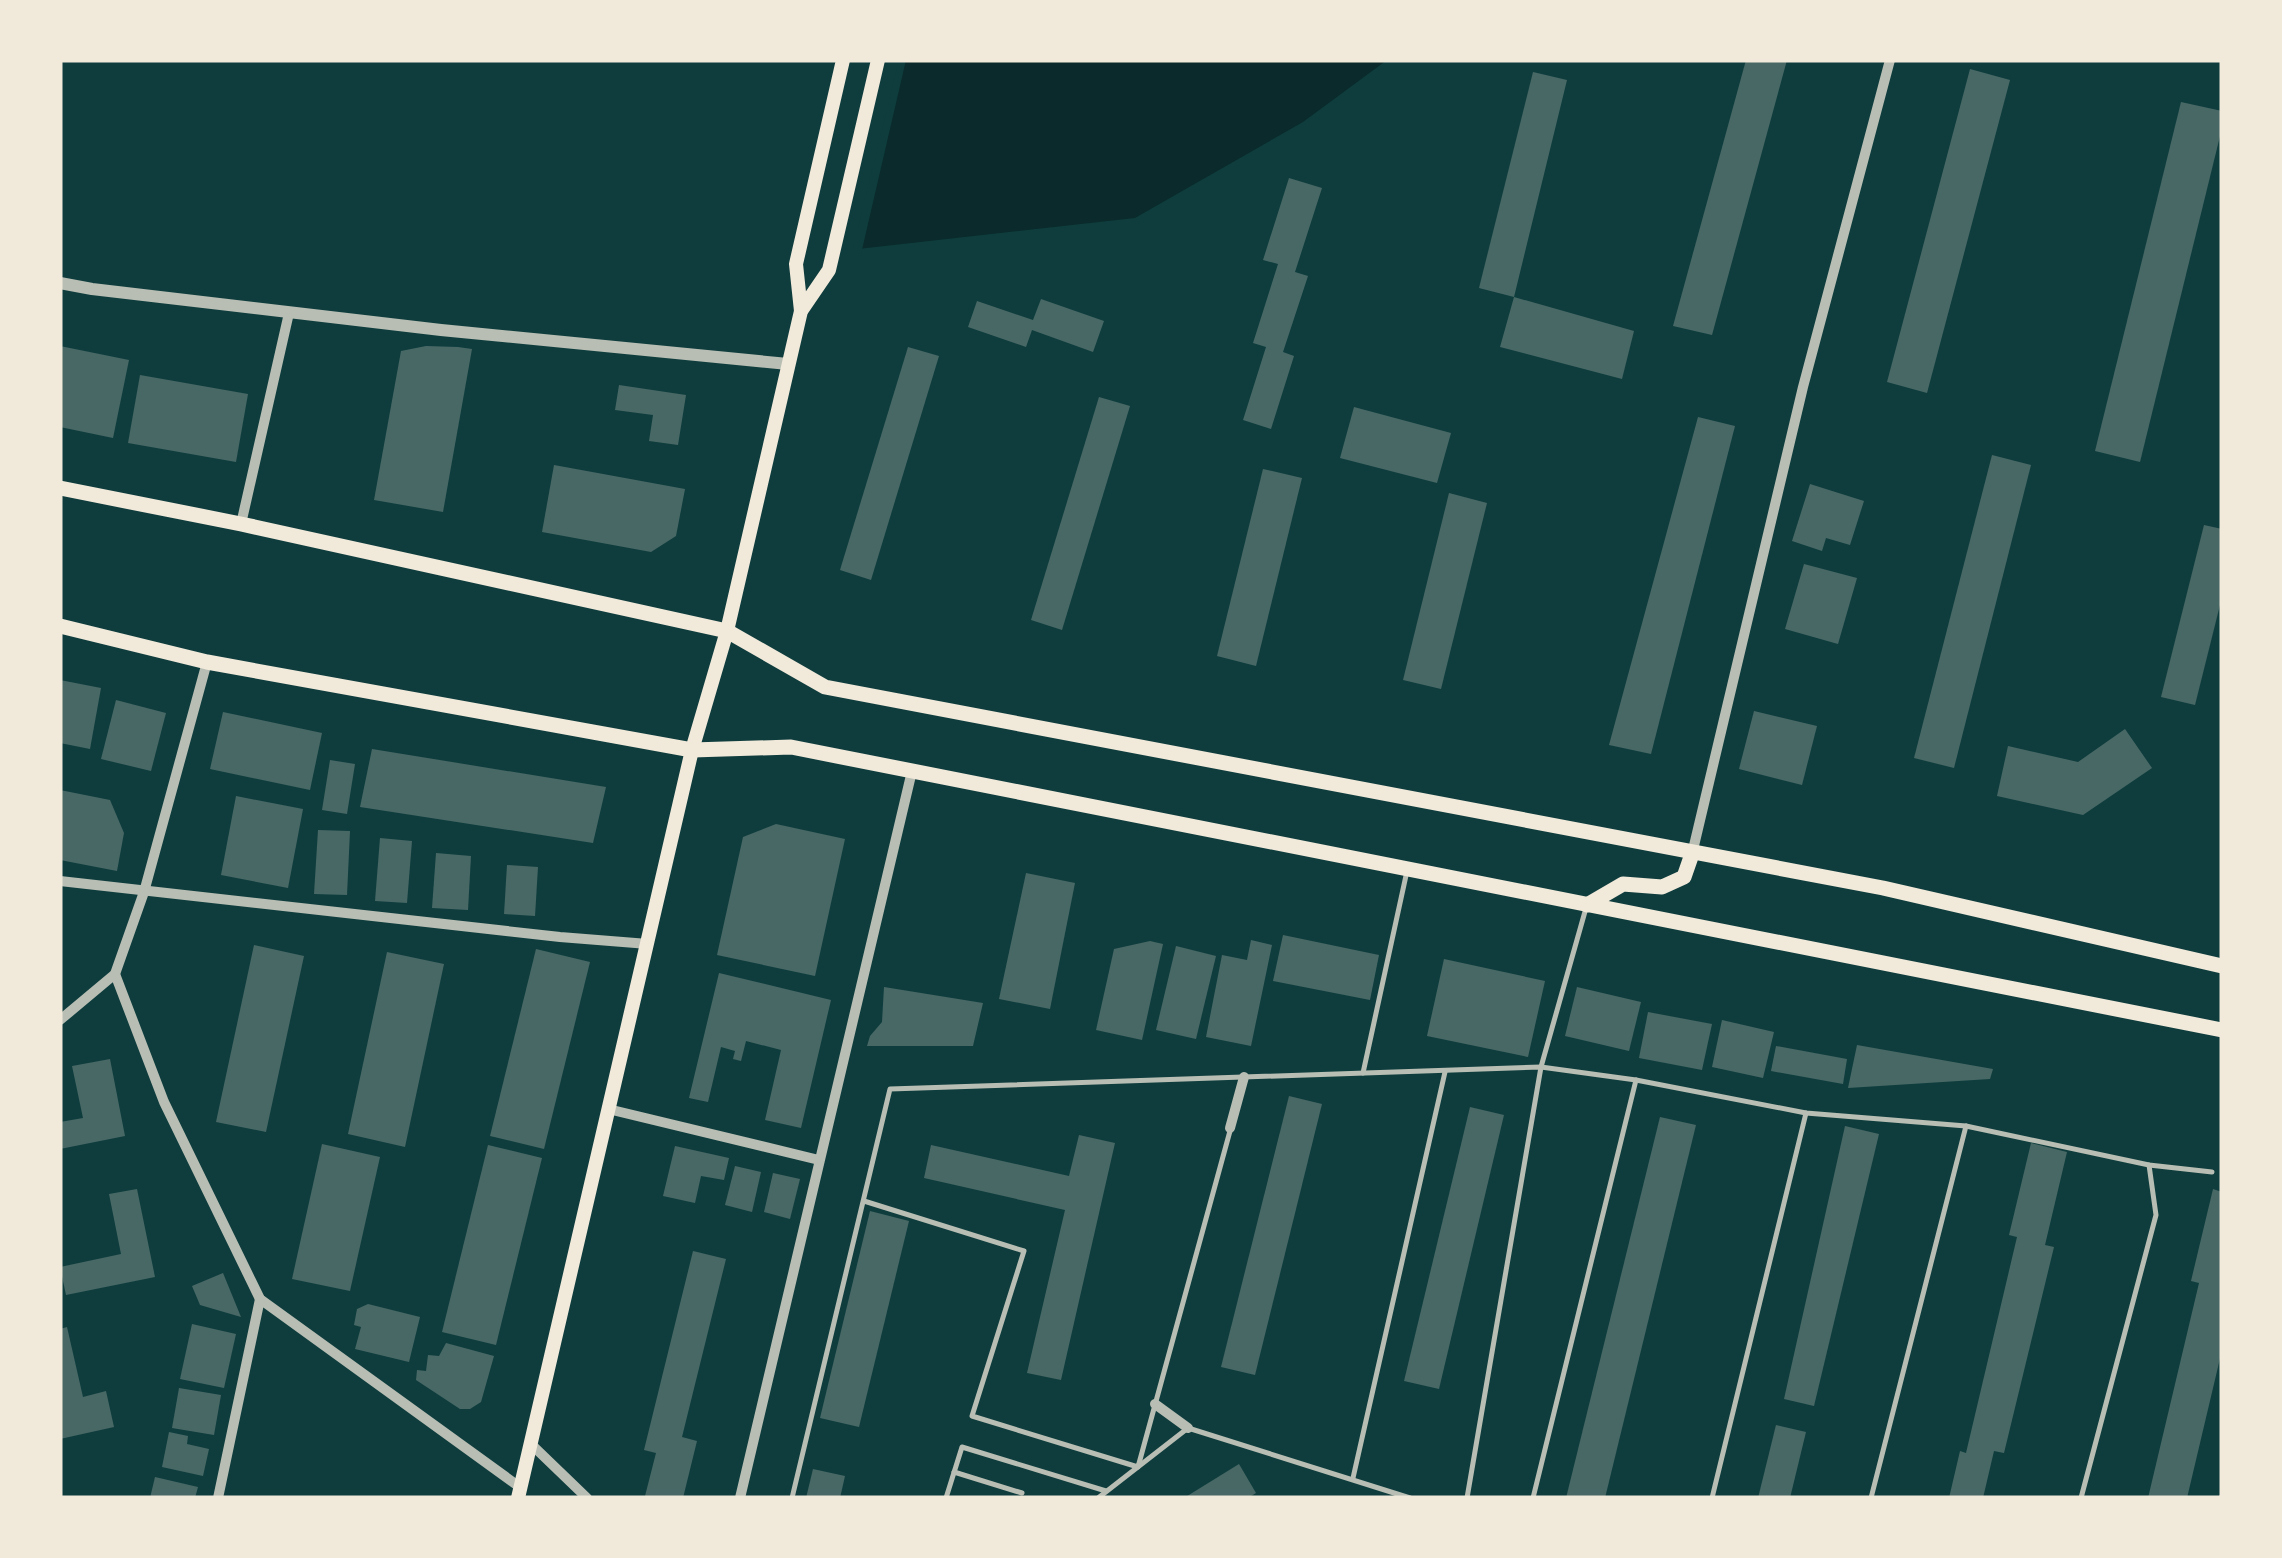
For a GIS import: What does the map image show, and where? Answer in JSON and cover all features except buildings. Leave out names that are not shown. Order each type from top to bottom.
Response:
[{"type":"main road","points":[[801,312],[796,264],[843,60]]},
{"type":"main road","points":[[519,1493],[692,750],[727,632],[801,312],[828,270],[878,60]]},
{"type":"main road","points":[[60,488],[242,524],[727,632],[825,686],[1883,888],[2222,966]]},
{"type":"main road","points":[[60,626],[206,662],[692,750],[791,747],[2222,1030]]},
{"type":"main road","points":[[1587,905],[1622,884],[1662,887],[1684,877],[1692,854]]},
{"type":"street","points":[[1692,854],[1804,386],[1890,60]]},
{"type":"street","points":[[60,283],[288,313],[788,364]]},
{"type":"street","points":[[242,524],[288,313]]},
{"type":"street","points":[[60,1020],[114,974],[144,892],[206,662]]},
{"type":"street","points":[[740,1498],[912,772]]},
{"type":"street","points":[[60,881],[648,944]]},
{"type":"street","points":[[114,974],[164,1102],[260,1298],[519,1493]]},
{"type":"street","points":[[1230,1128],[1244,1077]]},
{"type":"street","points":[[608,1109],[819,1160]]},
{"type":"street","points":[[218,1498],[260,1298]]},
{"type":"street","points":[[1155,1404],[1188,1428]]},
{"type":"street","points":[[532,1445],[587,1498]]},
{"type":"lane","points":[[1364,1073],[1408,869]]},
{"type":"lane","points":[[1467,1498],[1541,1068],[1587,905]]},
{"type":"lane","points":[[792,1498],[890,1089],[1541,1068],[1636,1080],[1806,1113],[1966,1126],[2149,1164],[2212,1172]]},
{"type":"lane","points":[[1354,1478],[1445,1070]]},
{"type":"lane","points":[[1533,1498],[1636,1080]]},
{"type":"lane","points":[[1712,1498],[1806,1113]]},
{"type":"lane","points":[[1870,1498],[1966,1126]]},
{"type":"lane","points":[[1138,1467],[1230,1128]]},
{"type":"lane","points":[[2081,1498],[2156,1215],[2149,1164]]},
{"type":"lane","points":[[864,1200],[1024,1251],[972,1416],[1138,1467]]},
{"type":"lane","points":[[1098,1498],[1188,1428],[1410,1498]]},
{"type":"lane","points":[[946,1498],[962,1447],[1106,1491]]},
{"type":"lane","points":[[954,1472],[1022,1493]]},
{"type":"lane","points":[[1388,1498],[1396,1494]]},
{"type":"water","points":[[904,60],[1387,60],[1303,122],[1135,218],[858,249]]},
{"type":"pier","points":[[899,60],[906,60],[861,254],[857,254],[853,248]]}]
